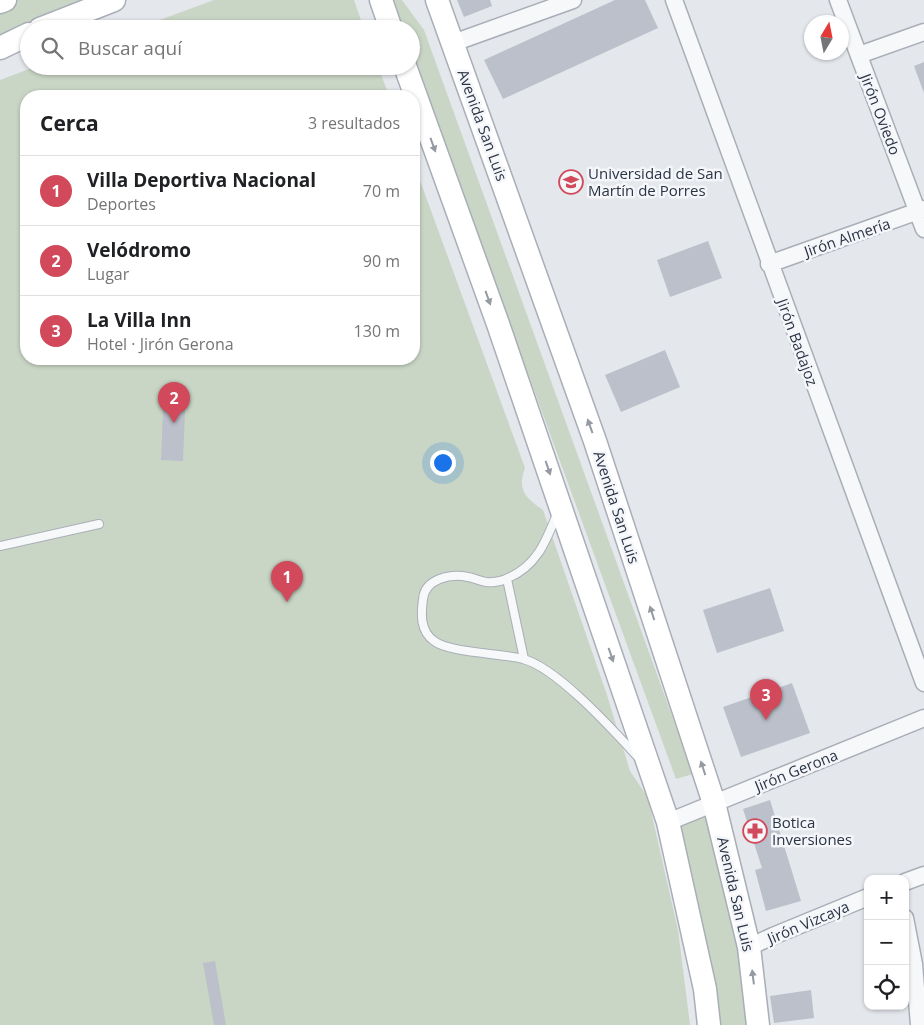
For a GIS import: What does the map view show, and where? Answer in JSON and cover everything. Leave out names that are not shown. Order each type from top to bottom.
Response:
[{"type":"main road","points":[[0,2],[5,0]]},
{"type":"main road","points":[[63,20],[114,0]]},
{"type":"main road","points":[[381,0],[388,20]]},
{"type":"main road","name":"Avenida San Luis","points":[[437,0],[595,441],[714,803],[749,948],[758,1025]]},
{"type":"main road","points":[[0,48],[20,38]]},
{"type":"main road","points":[[408,75],[414,90]]},
{"type":"main road","points":[[420,108],[561,506],[668,822],[705,989],[709,1025]]},
{"type":"street","points":[[453,43],[573,0]]},
{"type":"street","name":"Jirón Badajoz","points":[[674,0],[769,264],[924,683]]},
{"type":"street","name":"Jirón Oviedo","points":[[838,0],[858,55],[921,210],[924,229]]},
{"type":"street","points":[[858,55],[924,32]]},
{"type":"street","name":"Jirón Almería","points":[[769,264],[921,210]]},
{"type":"street","name":"Jirón Gerona","points":[[668,822],[924,718]]},
{"type":"street","points":[[909,880],[924,874]]},
{"type":"street","name":"Jirón Vizcaya","points":[[749,948],[864,899]]},
{"type":"street","points":[[905,920],[914,964],[919,1025]]},
{"type":"lane","points":[[561,506],[545,546],[530,565],[507,579],[487,582],[466,576],[446,576],[431,583],[423,596],[421,613],[424,630],[434,641],[449,647],[524,659],[539,666],[578,696],[610,726],[651,771]]},
{"type":"lane","points":[[0,546],[99,524]]},
{"type":"lane","points":[[507,579],[524,659]]},
{"type":"green space","points":[[16,0],[103,0],[46,20],[20,20],[20,29],[0,36],[0,9]]},
{"type":"green space","points":[[214,0],[354,0],[361,20],[160,20]]},
{"type":"green space","points":[[392,0],[402,0],[417,20],[400,20]]},
{"type":"green space","points":[[420,25],[424,30],[693,774],[676,779],[419,75]]},
{"type":"green space","points":[[20,72],[20,75],[381,75],[387,90],[20,90],[20,365],[420,365],[420,180],[525,468],[522,488],[527,497],[543,510],[607,695],[630,771],[648,798],[678,930],[690,1025],[0,1025],[0,80]]},
{"type":"green space","points":[[710,814],[738,952],[749,1025],[720,1025],[716,991],[678,826]]},
{"type":"building","points":[[457,0],[490,0],[492,6],[464,17]]},
{"type":"building","points":[[615,0],[645,0],[658,28],[503,99],[484,60]]},
{"type":"building","points":[[924,62],[924,93],[914,66]]},
{"type":"building","points":[[708,241],[722,278],[670,297],[657,260]]},
{"type":"building","points":[[665,350],[680,387],[621,412],[605,375]]},
{"type":"building","points":[[164,385],[186,386],[183,461],[161,460]]},
{"type":"building","points":[[770,588],[784,631],[717,653],[703,610]]},
{"type":"building","points":[[792,683],[810,733],[741,757],[723,707]]},
{"type":"building","points":[[770,800],[801,901],[766,911],[755,870],[762,868],[743,809]]},
{"type":"building","points":[[215,961],[226,1025],[214,1025],[203,963]]},
{"type":"building","points":[[811,990],[814,1018],[774,1023],[770,996]]},
{"type":"place","name":"Universidad de San Martín de Porres","points":[[571,182]]},
{"type":"place","name":"Velódromo","points":[[174,423]]},
{"type":"place","name":"Villa Deportiva Nacional","points":[[287,602]]},
{"type":"place","name":"La Villa Inn","points":[[766,720]]},
{"type":"place","name":"Botica Inversiones","points":[[755,831]]}]
